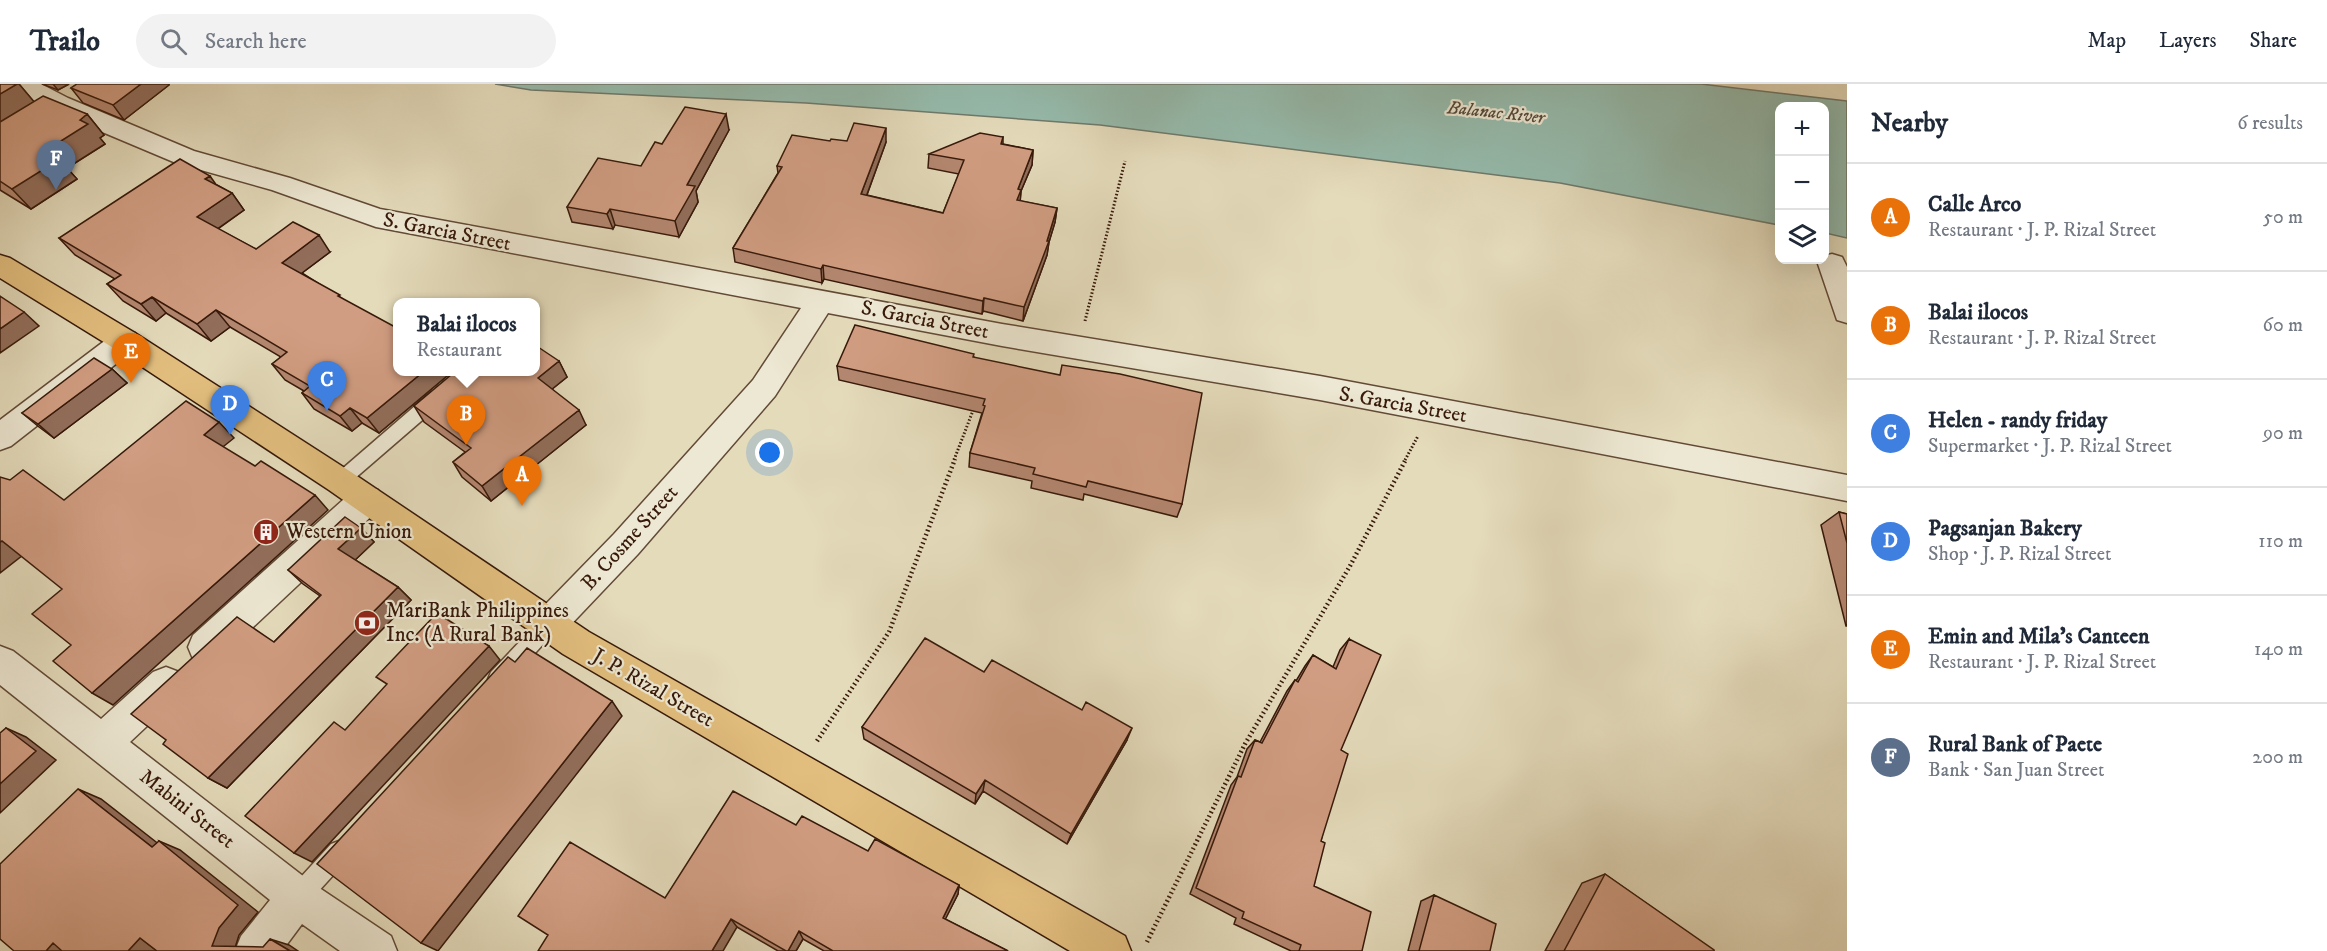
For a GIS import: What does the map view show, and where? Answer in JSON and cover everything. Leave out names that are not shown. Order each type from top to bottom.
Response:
[{"type":"main road","name":"J. P. Rizal Street","points":[[0,265],[125,341],[353,490],[576,643],[1110,951]]},
{"type":"street","name":"S. Garcia Street","points":[[22,84],[186,157],[281,184],[376,218],[1002,335],[1078,346],[1432,410],[1847,488]]},
{"type":"street","points":[[1832,264],[1847,312]]},
{"type":"street","name":"B. Cosme Street","points":[[550,623],[626,544],[764,388],[821,300]]},
{"type":"street","points":[[0,437],[125,341]]},
{"type":"street","points":[[103,742],[353,490]]},
{"type":"street","name":"Mabini Street","points":[[0,663],[298,897],[376,951]]},
{"type":"street","points":[[256,951],[298,897]]},
{"type":"lane","points":[[353,490],[445,390]]},
{"type":"lane","name":"B. Cosme Street","points":[[487,692],[550,623]]},
{"type":"lane","points":[[298,897],[353,837]]},
{"type":"path","points":[[1078,346],[1125,161]]},
{"type":"path","points":[[797,772],[889,632],[977,401]]},
{"type":"path","points":[[1143,951],[1245,744],[1350,566],[1432,410]]},
{"type":"water","name":"Balanac River","points":[[495,84],[1701,84],[1847,101],[1847,238],[1829,234],[1829,102],[1775,102],[1775,224],[1560,183],[1100,125],[806,103],[531,90]]},
{"type":"building","points":[[0,84],[17,84],[0,94]]},
{"type":"building","points":[[77,84],[141,84],[113,105],[71,88]]},
{"type":"building","points":[[43,96],[87,114],[80,120],[88,124],[45,151],[60,159],[12,189],[0,181],[0,122]]},
{"type":"building","points":[[685,107],[726,114],[687,185],[695,186],[675,221],[610,209],[607,214],[567,207],[598,158],[641,166],[655,142],[662,144]]},
{"type":"building","points":[[854,123],[886,128],[861,194],[943,213],[964,160],[929,154],[980,133],[1003,137],[1001,144],[1033,150],[1018,189],[1021,190],[1017,200],[1057,208],[1047,241],[1049,241],[1024,307],[984,298],[983,301],[823,265],[821,269],[733,248],[782,167],[777,166],[792,135],[830,141],[831,139],[847,141]]},
{"type":"building","points":[[180,159],[210,176],[205,179],[232,193],[197,217],[256,249],[293,222],[319,235],[282,263],[393,326],[393,376],[418,376],[367,418],[350,408],[340,416],[302,393],[310,386],[272,364],[287,352],[216,310],[197,324],[152,297],[141,304],[107,284],[121,275],[59,238]]},
{"type":"building","points":[[0,296],[24,312],[0,329]]},
{"type":"building","points":[[855,325],[974,354],[973,357],[1060,375],[1062,365],[1120,374],[1202,393],[1182,504],[1088,481],[1086,487],[1033,474],[1035,468],[970,453],[985,406],[983,405],[985,399],[837,366]]},
{"type":"building","points":[[540,348],[559,361],[538,378],[579,410],[482,486],[453,462],[471,448],[414,406],[450,376],[540,376]]},
{"type":"building","points":[[94,358],[112,369],[38,424],[22,413]]},
{"type":"building","points":[[186,401],[219,422],[204,435],[255,466],[261,461],[315,495],[92,693],[53,661],[71,645],[32,614],[62,589],[2,541],[0,542],[0,477],[10,480],[23,470],[64,500]]},
{"type":"building","points":[[1839,512],[1847,514],[1847,543]]},
{"type":"building","points":[[345,517],[361,528],[338,549],[398,587],[208,778],[163,744],[166,740],[131,714],[237,617],[274,642],[321,595],[288,570]]},
{"type":"building","points":[[437,613],[489,646],[294,853],[245,816],[334,722],[345,730],[387,684],[376,677]]},
{"type":"building","points":[[925,638],[984,672],[992,660],[1082,710],[1086,702],[1132,728],[1071,834],[985,780],[976,794],[862,727]]},
{"type":"building","points":[[1349,639],[1381,655],[1341,750],[1348,754],[1321,841],[1325,843],[1314,886],[1371,912],[1362,951],[1299,951],[1301,945],[1242,918],[1244,912],[1196,888],[1238,776],[1241,777],[1255,740],[1262,743],[1295,680],[1298,682],[1313,655],[1336,669]]},
{"type":"building","points":[[527,648],[612,701],[421,943],[317,864],[508,657],[515,662]]},
{"type":"building","points":[[6,728],[36,751],[0,784],[0,733]]},
{"type":"building","points":[[78,789],[152,847],[159,841],[238,905],[219,928],[212,946],[263,947],[270,939],[290,951],[157,951],[140,938],[128,951],[62,951],[53,943],[46,951],[14,951],[0,939],[0,864]]},
{"type":"building","points":[[733,791],[796,825],[802,816],[868,851],[875,839],[959,885],[943,918],[1008,951],[833,951],[799,931],[786,951],[731,919],[712,951],[538,951],[548,935],[518,916],[570,842],[665,898]]},
{"type":"building","points":[[1605,874],[1714,950],[1714,951],[1564,951]]},
{"type":"building","points":[[1434,895],[1496,924],[1490,951],[1419,951]]},
{"type":"place","name":"Rural Bank of Paete","points":[[56,190]]},
{"type":"place","name":"Emin and Mila's Canteen","points":[[131,383]]},
{"type":"place","name":"Helen - randy friday","points":[[327,411]]},
{"type":"place","name":"Pagsanjan Bakery","points":[[230,435]]},
{"type":"place","name":"Balai ilocos","points":[[466,445]]},
{"type":"place","name":"Calle Arco","points":[[522,506]]},
{"type":"place","name":"Western Union","points":[[266,532]]},
{"type":"place","name":"MariBank Philippines Inc. (A Rural Bank)","points":[[367,623]]}]
